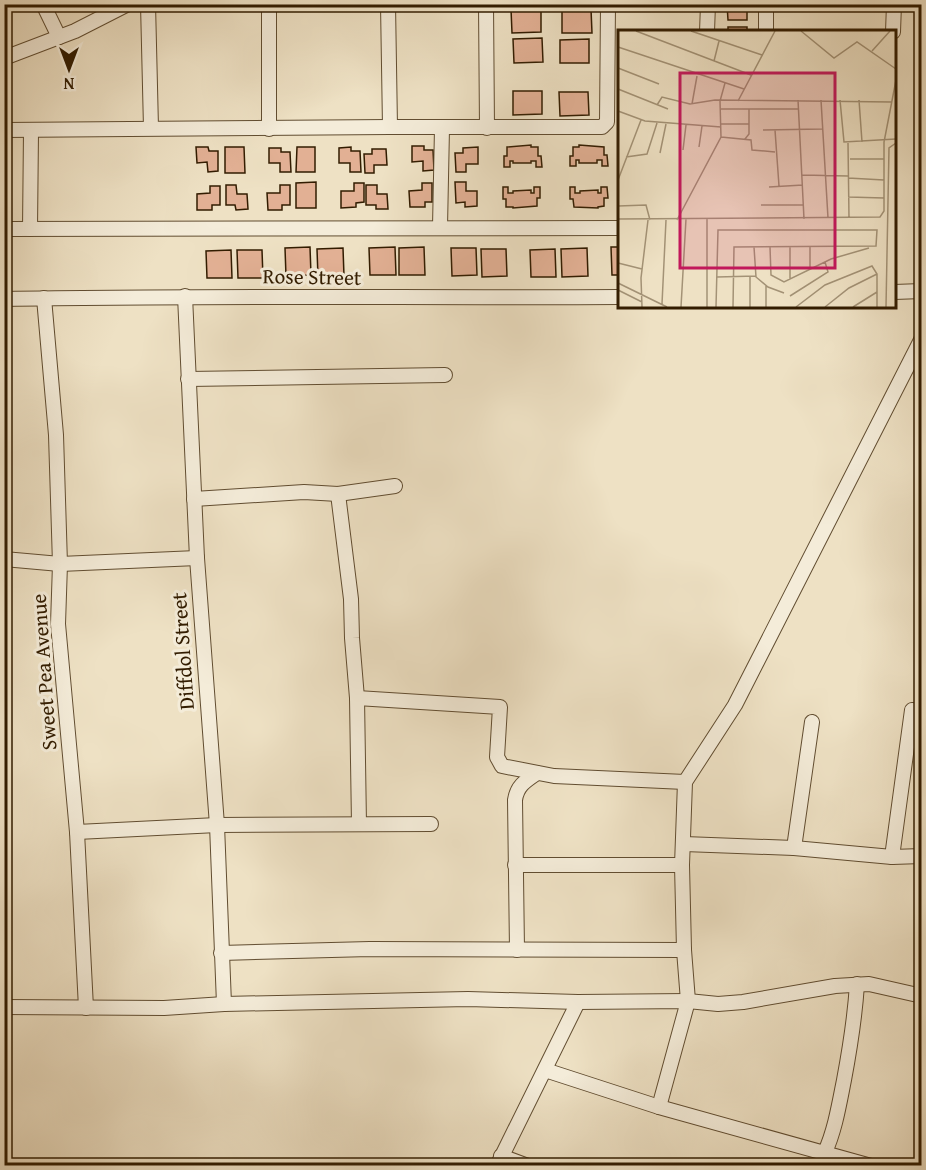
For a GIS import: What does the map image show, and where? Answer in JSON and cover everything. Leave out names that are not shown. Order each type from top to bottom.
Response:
[{"type":"street","points":[[43,4],[59,37]]},
{"type":"street","points":[[4,58],[59,37],[128,4]]},
{"type":"street","points":[[148,4],[151,128]]},
{"type":"street","points":[[269,4],[269,129]]},
{"type":"street","points":[[388,4],[390,127]]},
{"type":"street","points":[[486,4],[487,128]]},
{"type":"street","points":[[4,130],[593,128],[605,126],[608,4]]},
{"type":"street","points":[[707,30],[708,4]]},
{"type":"street","points":[[766,4],[766,30]]},
{"type":"street","points":[[893,30],[894,4]]},
{"type":"street","points":[[440,227],[442,128]]},
{"type":"street","points":[[30,229],[31,131]]},
{"type":"street","points":[[4,229],[618,228]]},
{"type":"street","points":[[896,292],[921,291]]},
{"type":"street","name":"Rose Street","points":[[4,299],[185,296],[618,297]]},
{"type":"street","name":"Diffdol Street","points":[[185,296],[197,558],[217,825],[224,1004]]},
{"type":"street","name":"Sweet Pea Avenue","points":[[44,298],[56,435],[60,564],[58,624],[77,832],[86,1008]]},
{"type":"street","points":[[660,1107],[688,1001],[682,865],[685,782],[735,705],[921,338]]},
{"type":"street","points":[[188,379],[445,375]]},
{"type":"street","points":[[194,499],[304,492],[338,494],[394,486]]},
{"type":"street","points":[[338,494],[351,599],[357,698],[359,824]]},
{"type":"street","points":[[4,559],[60,564],[197,558]]},
{"type":"street","points":[[357,698],[500,707],[497,757],[502,766],[554,776],[685,782]]},
{"type":"street","points":[[892,857],[912,710]]},
{"type":"street","points":[[794,848],[812,722]]},
{"type":"street","points":[[516,950],[516,790],[523,782],[537,773]]},
{"type":"street","points":[[77,832],[217,825],[431,824]]},
{"type":"street","points":[[684,844],[794,848],[892,857],[921,856]]},
{"type":"street","points":[[515,865],[682,865]]},
{"type":"street","points":[[221,953],[370,949],[684,950]]},
{"type":"street","points":[[4,1007],[164,1008],[224,1004],[468,999],[578,1002],[688,1001],[718,1004],[858,984],[868,984],[921,996]]},
{"type":"street","points":[[825,1152],[830,1142],[841,1097],[858,984]]},
{"type":"street","points":[[528,1166],[499,1161],[578,1002]]},
{"type":"street","points":[[545,1070],[660,1107],[871,1166]]},
{"type":"building","points":[[727,4],[747,4],[747,20],[728,20]]},
{"type":"building","points":[[511,9],[541,9],[541,32],[512,33]]},
{"type":"building","points":[[591,9],[592,33],[562,33],[562,10]]},
{"type":"building","points":[[728,27],[747,27],[747,30],[728,30]]},
{"type":"building","points":[[542,38],[543,62],[514,63],[513,39]]},
{"type":"building","points":[[589,39],[589,63],[560,63],[560,40]]},
{"type":"building","points":[[513,91],[542,91],[542,114],[513,115]]},
{"type":"building","points":[[559,92],[588,92],[589,115],[560,116]]},
{"type":"building","points":[[531,145],[531,147],[538,147],[542,167],[536,167],[536,161],[513,163],[510,161],[510,167],[504,167],[507,147]]},
{"type":"building","points":[[579,145],[604,147],[608,166],[602,166],[602,160],[597,160],[597,163],[579,163],[579,160],[576,160],[576,166],[570,166],[573,147],[579,147]]},
{"type":"building","points":[[412,146],[424,146],[424,150],[433,150],[434,170],[423,171],[423,161],[412,162]]},
{"type":"building","points":[[196,147],[208,147],[209,151],[218,151],[218,171],[208,172],[207,162],[197,163]]},
{"type":"building","points":[[225,147],[244,147],[245,173],[225,173]]},
{"type":"building","points":[[297,147],[315,147],[315,172],[296,172]]},
{"type":"building","points":[[351,147],[351,151],[360,151],[361,172],[350,172],[350,163],[339,163],[339,148]]},
{"type":"building","points":[[478,147],[478,164],[466,164],[466,172],[456,172],[455,153],[463,153],[463,148]]},
{"type":"building","points":[[269,148],[281,148],[281,152],[290,152],[291,172],[280,172],[280,163],[269,163]]},
{"type":"building","points":[[372,149],[386,149],[387,165],[374,165],[374,173],[365,173],[364,154],[372,154]]},
{"type":"building","points":[[316,182],[316,208],[296,208],[296,183]]},
{"type":"building","points":[[455,182],[466,182],[466,191],[477,191],[477,206],[465,207],[465,202],[456,203]]},
{"type":"building","points":[[354,183],[364,183],[364,202],[356,203],[356,207],[341,208],[341,191],[354,191]]},
{"type":"building","points":[[422,183],[432,183],[432,202],[425,202],[425,207],[410,207],[409,191],[422,190]]},
{"type":"building","points":[[226,185],[236,185],[237,194],[247,194],[248,209],[236,210],[235,205],[226,205]]},
{"type":"building","points":[[280,185],[290,185],[290,205],[282,205],[282,210],[268,210],[267,193],[280,193]]},
{"type":"building","points":[[366,185],[377,185],[377,194],[387,194],[388,209],[376,209],[376,205],[366,205]]},
{"type":"building","points":[[210,186],[220,186],[220,205],[212,205],[212,210],[197,210],[197,194],[210,193]]},
{"type":"building","points":[[503,187],[508,187],[508,193],[531,190],[531,193],[534,193],[534,187],[540,187],[537,206],[506,207]]},
{"type":"building","points":[[570,187],[575,187],[575,193],[598,190],[598,193],[601,193],[601,187],[607,187],[608,198],[604,198],[604,206],[598,208],[574,207],[573,199],[570,199]]},
{"type":"building","points":[[310,247],[311,275],[286,276],[285,248]]},
{"type":"building","points":[[395,247],[396,275],[370,275],[369,248]]},
{"type":"building","points":[[424,247],[425,275],[399,275],[399,248]]},
{"type":"building","points":[[611,247],[618,247],[618,275],[612,275]]},
{"type":"building","points":[[343,248],[344,276],[318,277],[317,249]]},
{"type":"building","points":[[451,248],[476,248],[477,275],[452,276]]},
{"type":"building","points":[[587,248],[588,276],[562,277],[561,249]]},
{"type":"building","points":[[481,249],[506,249],[507,276],[482,277]]},
{"type":"building","points":[[555,249],[556,277],[531,277],[530,250]]},
{"type":"building","points":[[231,250],[232,278],[207,278],[206,251]]},
{"type":"building","points":[[237,250],[262,250],[263,278],[238,278]]}]
